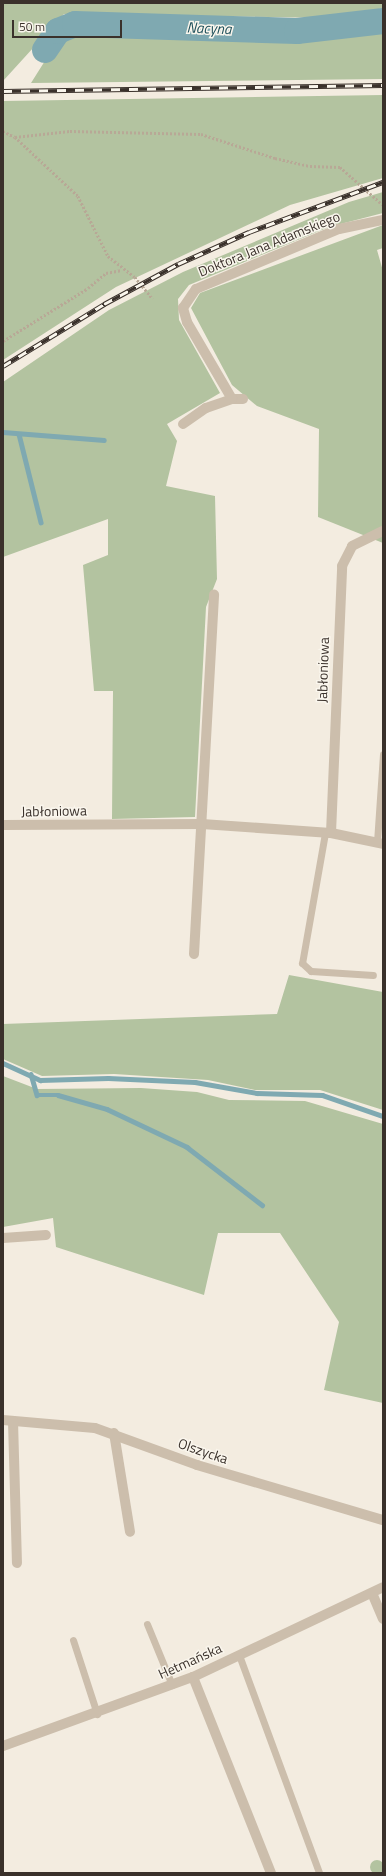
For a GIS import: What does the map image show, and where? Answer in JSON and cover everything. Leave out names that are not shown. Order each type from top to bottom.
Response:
[{"type":"street","name":"Doktora Jana Adamskiego","points":[[232,399],[187,322],[183,308],[187,299],[196,289],[212,281],[307,241],[339,229],[383,220]]},
{"type":"street","points":[[183,424],[206,408],[232,399],[243,399]]},
{"type":"street","name":"Jabłoniowa","points":[[328,833],[342,566],[352,546],[383,531]]},
{"type":"street","points":[[194,954],[214,595]]},
{"type":"street","name":"Jabłoniowa","points":[[3,825],[202,824],[328,833],[380,843]]},
{"type":"street","points":[[3,1238],[46,1236]]},
{"type":"street","name":"Olszycka","points":[[18,1563],[8,1420],[78,1425],[114,1433],[197,1465],[383,1520]]},
{"type":"street","points":[[114,1433],[130,1532]]},
{"type":"street","name":"Hetmańska","points":[[3,1746],[97,1714],[193,1677],[383,1587]]},
{"type":"street","points":[[372,1592],[383,1619]]},
{"type":"street","points":[[193,1677],[271,1873]]},
{"type":"lane","points":[[380,843],[383,754]]},
{"type":"lane","points":[[328,833],[302,963],[311,971],[373,975]]},
{"type":"lane","points":[[147,1624],[172,1685]]},
{"type":"lane","points":[[73,1640],[97,1714]]},
{"type":"lane","points":[[239,1655],[319,1873]]},
{"type":"path","points":[[3,131],[15,137],[78,196],[108,256],[153,299]]},
{"type":"path","points":[[15,137],[70,131],[201,134],[275,158],[310,166],[340,167],[383,205]]},
{"type":"path","points":[[3,341],[36,317],[88,288],[106,273],[123,270]]},
{"type":"green space","points":[[3,3],[383,3],[383,8],[336,18],[64,14],[3,81]]},
{"type":"green space","points":[[383,27],[383,79],[31,83],[60,37],[78,30],[294,36]]},
{"type":"green space","points":[[383,95],[383,178],[290,205],[116,287],[3,360],[3,101]]},
{"type":"green space","points":[[383,192],[383,213],[329,227],[189,285],[178,299],[179,320],[220,393],[167,424],[177,441],[166,486],[215,496],[217,579],[206,607],[195,817],[112,819],[113,691],[94,691],[83,565],[108,555],[108,519],[3,557],[3,382],[109,310],[183,272],[349,202]]},
{"type":"green space","points":[[383,225],[383,248],[377,250],[383,271],[383,543],[318,517],[319,429],[257,406],[232,385],[191,308],[200,293]]},
{"type":"green space","points":[[289,975],[383,992],[383,1110],[320,1090],[255,1090],[208,1080],[114,1074],[42,1076],[3,1059],[3,1024],[277,1014]]},
{"type":"green space","points":[[3,1076],[37,1089],[141,1088],[197,1092],[229,1100],[305,1101],[383,1124],[383,1403],[324,1390],[339,1322],[280,1233],[218,1233],[204,1295],[56,1247],[53,1218],[3,1227]]},
{"type":"green space","points":[[377,1860],[382,1862],[384,1867],[382,1872],[377,1874],[372,1872],[370,1867],[372,1862]]},
{"type":"waterway","name":"Nacyna","points":[[45,50],[58,31],[75,24],[297,31],[383,21]]},
{"type":"waterway","points":[[3,432],[104,440]]},
{"type":"waterway","points":[[19,434],[41,522]]},
{"type":"waterway","points":[[3,1063],[40,1080],[108,1078],[195,1082],[257,1093],[322,1095],[383,1116]]},
{"type":"waterway","points":[[31,1074],[37,1095],[58,1095],[107,1109],[187,1147],[262,1205]]},
{"type":"railway","points":[[3,91],[383,85]]},
{"type":"railway","points":[[3,366],[104,304],[178,264],[249,232],[383,182]]}]
